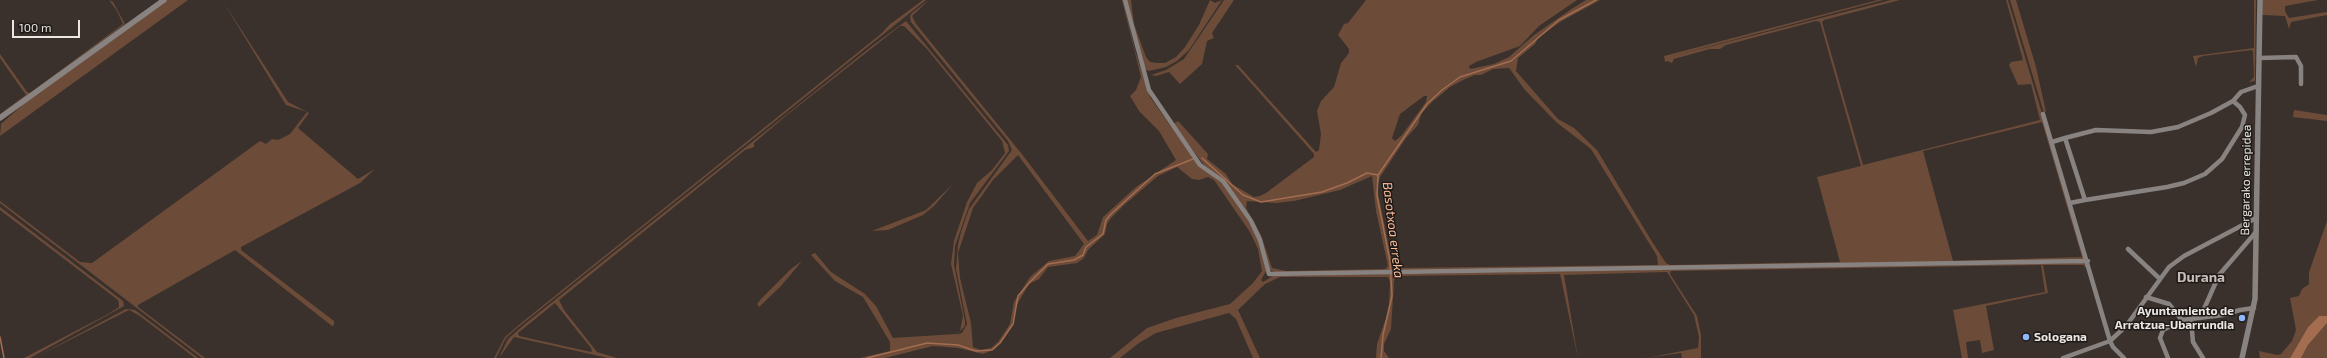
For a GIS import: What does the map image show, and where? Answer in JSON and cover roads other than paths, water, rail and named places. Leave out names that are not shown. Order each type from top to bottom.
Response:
[{"type":"street","points":[[0,118],[164,0]]},
{"type":"street","points":[[1125,0],[1149,90],[1200,165],[1223,181],[1251,221],[1260,240],[1269,274],[2088,261]]},
{"type":"street","name":"Bergarako errepidea","points":[[2242,358],[2254,308],[2260,0]]},
{"type":"street","points":[[2258,58],[2296,56],[2301,66],[2301,84]]},
{"type":"street","points":[[2052,142],[2096,130],[2165,130],[2193,122],[2233,101],[2241,92],[2258,86]]},
{"type":"street","points":[[2070,203],[2167,187],[2184,183],[2205,174],[2222,159],[2232,147],[2245,121],[2243,111],[2233,101]]},
{"type":"street","points":[[2043,114],[2088,261],[2110,341],[2113,347],[2124,358]]},
{"type":"street","points":[[2065,138],[2085,200]]},
{"type":"street","points":[[2063,358],[2110,341],[2126,326],[2169,267],[2184,256],[2256,218]]},
{"type":"street","points":[[2200,318],[2219,275],[2256,232]]},
{"type":"street","points":[[2128,249],[2160,279]]},
{"type":"street","points":[[2146,298],[2169,304],[2182,320]]},
{"type":"street","points":[[2168,358],[2160,335],[2163,330],[2182,320],[2191,320],[2254,308]]},
{"type":"street","points":[[2191,320],[2193,342],[2203,358]]},
{"type":"waterway","name":"Basotxoa erreka","points":[[1381,358],[1383,335],[1392,296],[1390,261],[1377,196],[1378,175],[1427,104],[1442,90],[1460,77],[1511,61],[1559,20],[1596,0]]},
{"type":"waterway","points":[[1202,158],[1243,195],[1261,202],[1322,192],[1347,183],[1367,173],[1378,175]]},
{"type":"waterway","points":[[867,358],[927,343],[958,345],[976,351],[992,350],[1000,343],[1013,324],[1018,296],[1048,264],[1074,260],[1083,255],[1086,247],[1103,234],[1106,220],[1111,214],[1155,174],[1193,159]]},
{"type":"waterway","points":[[0,337],[4,358]]},
{"type":"place","name":"Ayuntamiento de Arratzua-Ubarrundia","points":[[2242,318]]},
{"type":"place","name":"Sologana","points":[[2026,337]]},
{"type":"district","name":"Durana","points":[[2201,277]]}]
